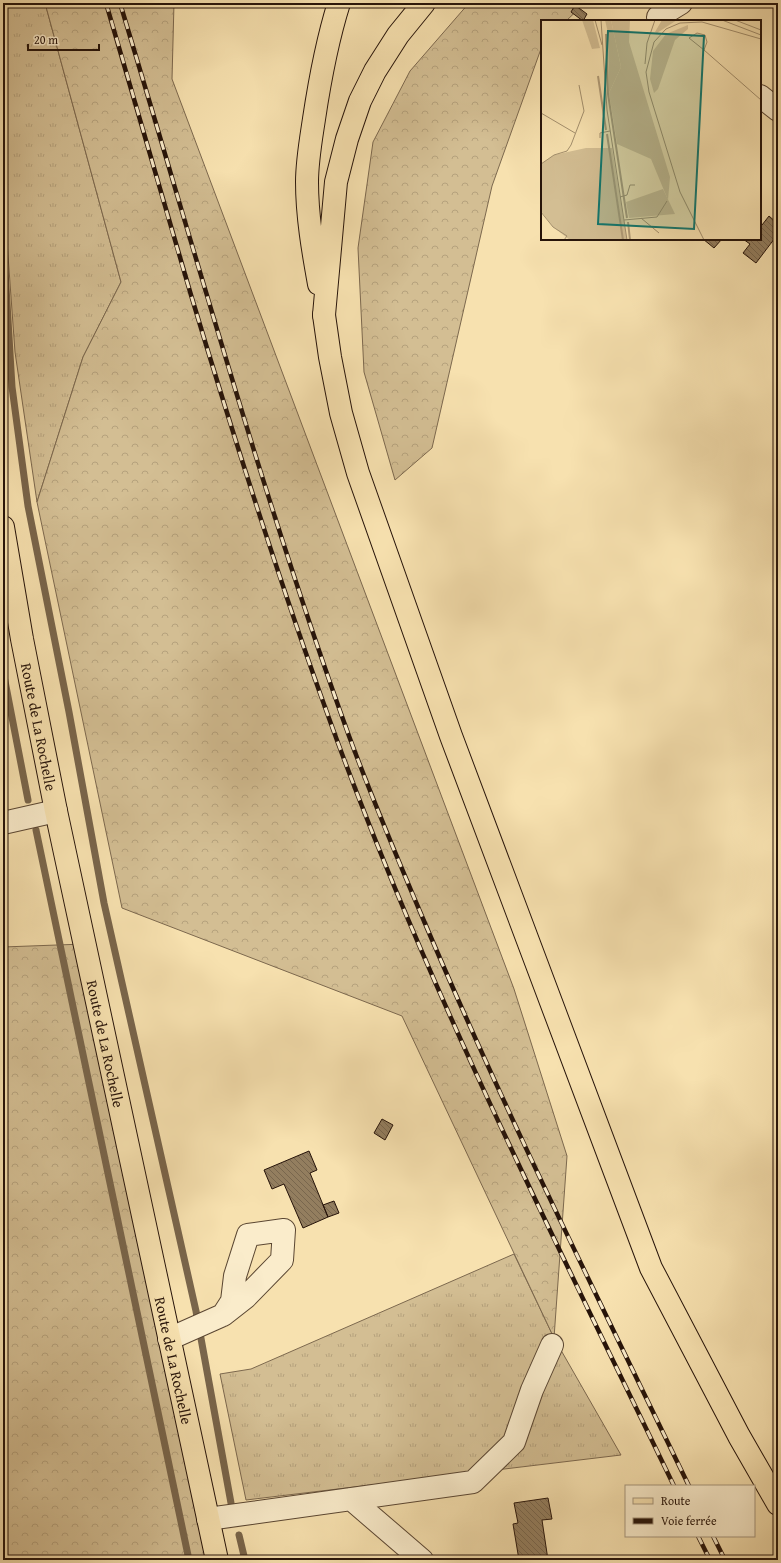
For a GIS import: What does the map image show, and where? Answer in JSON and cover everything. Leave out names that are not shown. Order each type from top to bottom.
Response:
[{"type":"main road","points":[[339,3],[320,82],[311,141],[307,181],[314,258],[330,357],[341,413],[361,480],[451,736],[651,1268],[739,1436],[778,1504]]},
{"type":"main road","points":[[324,315],[336,182],[347,139],[360,101],[375,71],[398,35],[424,3]]},
{"type":"main road","name":"Route de La Rochelle","points":[[3,527],[22,639],[56,811],[217,1560]]},
{"type":"street","points":[[662,20],[658,17],[681,3]]},
{"type":"street","points":[[761,97],[778,110]]},
{"type":"street","points":[[3,823],[56,811]]},
{"type":"street","points":[[169,1339],[223,1315]]},
{"type":"street","points":[[208,1519],[473,1482],[514,1442],[532,1390],[552,1345]]},
{"type":"street","points":[[351,1499],[422,1560]]},
{"type":"green space","points":[[3,3],[45,3],[121,282],[83,357],[37,502],[15,352],[3,186]]},
{"type":"green space","points":[[45,3],[174,3],[172,79],[514,989],[567,1156],[554,1338],[402,1016],[122,908],[37,502],[83,357],[121,282]]},
{"type":"green space","points":[[469,3],[585,3],[567,20],[541,20],[541,49],[492,186],[432,448],[395,480],[364,372],[358,248],[373,142],[410,71]]},
{"type":"green space","points":[[84,944],[217,1560],[3,1560],[3,947]]},
{"type":"green space","points":[[514,1254],[554,1338],[621,1455],[246,1500],[220,1374],[251,1369]]},
{"type":"building","points":[[575,5],[587,14],[584,20],[582,20],[571,12]]},
{"type":"building","points":[[769,216],[778,224],[778,234],[756,263],[743,253],[750,244],[744,240],[761,240],[762,225]]},
{"type":"building","points":[[704,240],[721,240],[714,248]]},
{"type":"building","points":[[382,1119],[393,1125],[385,1140],[374,1133]]},
{"type":"building","points":[[309,1151],[317,1170],[310,1173],[328,1217],[303,1228],[284,1184],[272,1189],[264,1170]]},
{"type":"building","points":[[334,1201],[339,1213],[328,1217],[323,1205]]},
{"type":"building","points":[[548,1498],[552,1519],[542,1520],[548,1560],[519,1560],[513,1524],[518,1523],[514,1503]]},
{"type":"waterway","points":[[3,237],[12,387],[28,506],[69,712],[104,903],[196,1311],[231,1503]]},
{"type":"waterway","points":[[3,671],[28,800]]},
{"type":"waterway","points":[[36,830],[189,1560]]},
{"type":"waterway","points":[[239,1535],[245,1560]]},
{"type":"railway","points":[[106,3],[225,408],[261,520],[338,743],[414,932],[497,1119],[674,1485]]},
{"type":"railway","points":[[120,3],[258,463],[317,645],[357,758],[452,986],[551,1202],[689,1485]]},
{"type":"railway","points":[[698,1537],[710,1560]]},
{"type":"railway","points":[[714,1537],[725,1560]]}]
